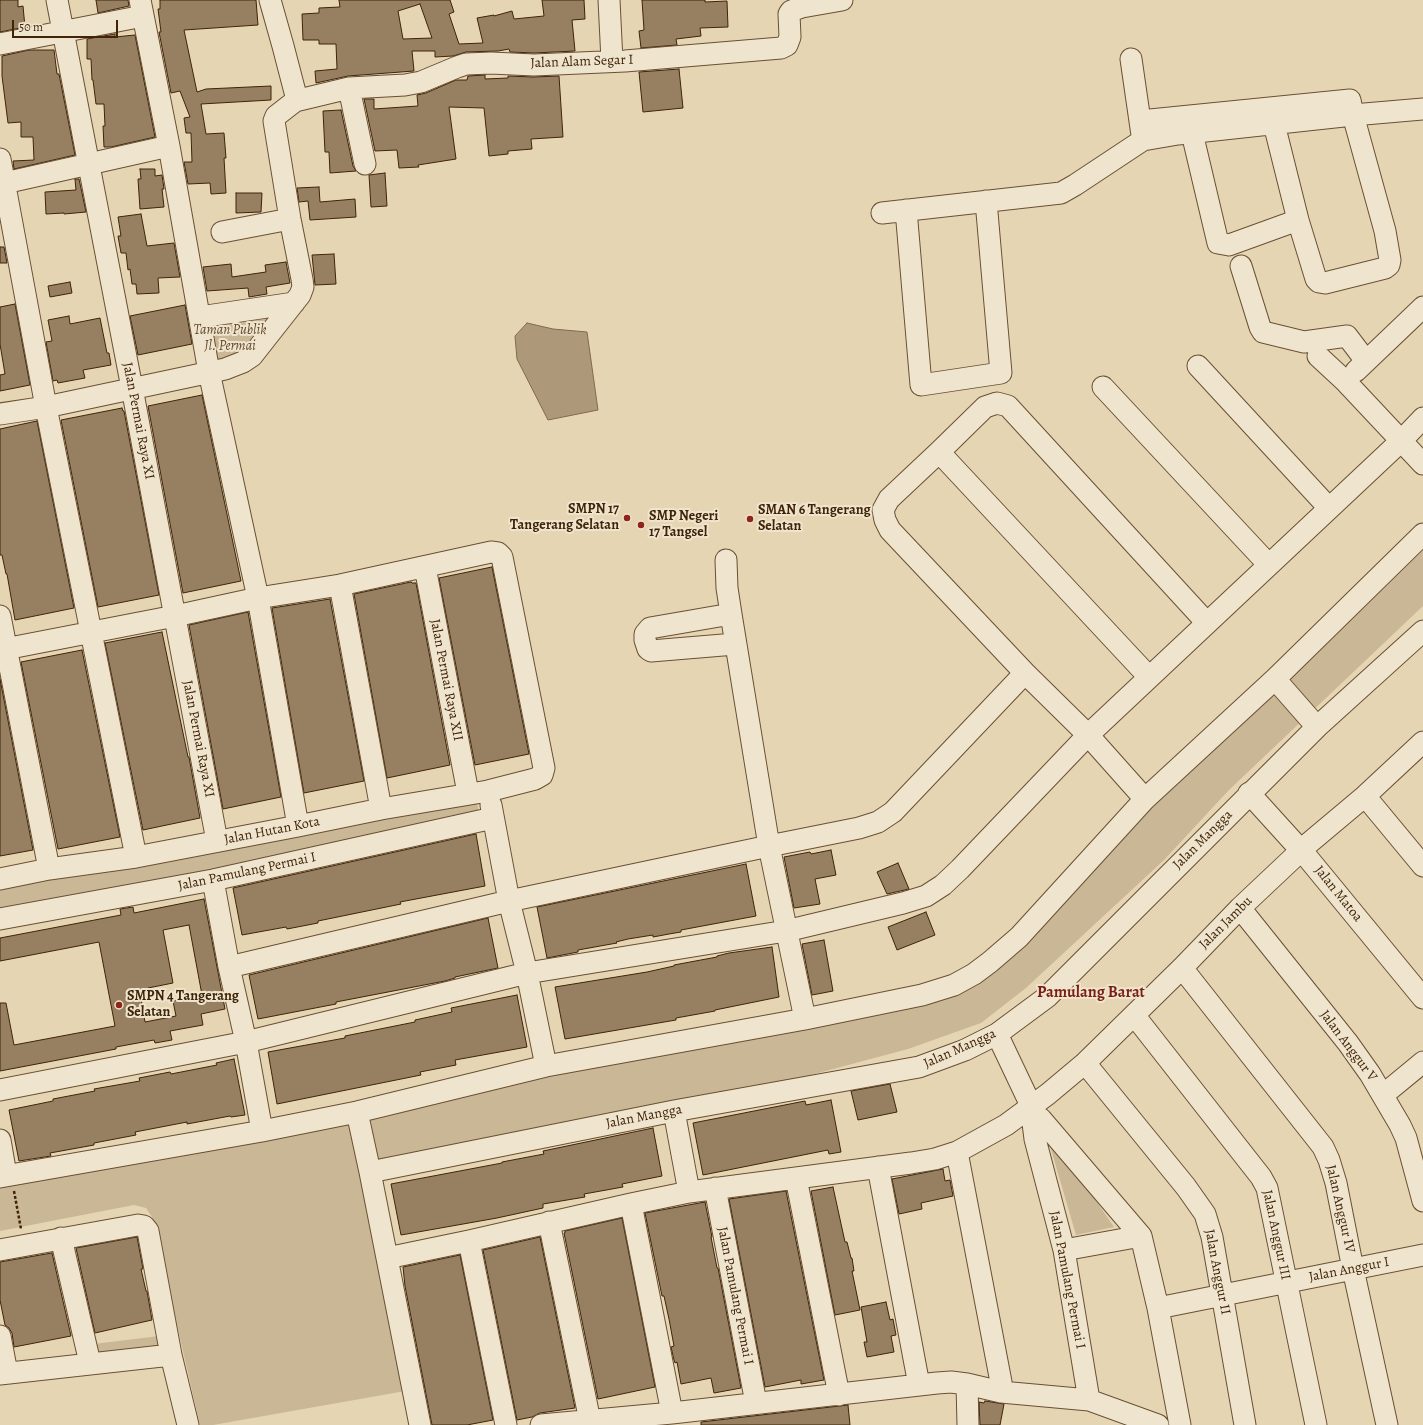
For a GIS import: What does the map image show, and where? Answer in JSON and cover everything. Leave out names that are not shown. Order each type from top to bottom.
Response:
[{"type":"street","name":"Jalan Permai Raya XI","points":[[57,0],[217,841]]},
{"type":"street","points":[[0,414],[225,369],[243,362],[252,356],[300,295],[303,287],[274,121],[276,116],[295,101],[296,96],[270,0]]},
{"type":"street","points":[[609,0],[612,61]]},
{"type":"street","name":"Jalan Alam Segar I","points":[[295,101],[349,88],[405,85],[421,82],[457,66],[466,64],[491,63],[534,65],[612,61],[781,48],[787,45],[790,37],[789,14],[791,11],[820,2],[842,0]]},
{"type":"street","points":[[0,44],[64,31],[141,8],[169,146],[209,372],[258,598],[298,826]]},
{"type":"street","points":[[1131,59],[1142,130]]},
{"type":"street","points":[[349,88],[365,164]]},
{"type":"street","points":[[882,213],[1061,193],[1075,185],[1142,130],[1350,100],[1385,231],[1390,260],[1389,264],[1381,270],[1325,283],[1319,282],[1314,275],[1298,220],[1274,124]]},
{"type":"street","points":[[1142,130],[1192,133],[1353,115],[1423,109]]},
{"type":"street","points":[[1192,133],[1218,243],[1229,245],[1298,220]]},
{"type":"street","points":[[3,184],[169,146]]},
{"type":"street","points":[[0,159],[3,184],[46,406],[136,857]]},
{"type":"street","points":[[906,210],[921,384],[1001,373],[986,201]]},
{"type":"street","points":[[222,232],[290,219]]},
{"type":"street","points":[[1241,266],[1260,327],[1263,332],[1304,342],[1347,336],[1366,362]]},
{"type":"street","points":[[200,318],[294,303]]},
{"type":"street","points":[[1345,381],[1423,307]]},
{"type":"street","points":[[1318,356],[1345,381],[1423,464]]},
{"type":"street","points":[[1198,366],[1329,508]]},
{"type":"street","points":[[1103,387],[1269,565]]},
{"type":"street","points":[[1145,799],[1088,735],[1026,673],[890,530],[884,520],[883,510],[889,499],[985,407],[997,403],[1008,406],[1207,623]]},
{"type":"street","points":[[0,1090],[246,1042],[527,973],[786,931],[903,903],[926,896],[943,885],[960,869],[1088,735],[1401,441],[1423,418]]},
{"type":"street","points":[[939,452],[1149,677]]},
{"type":"street","points":[[0,1140],[6,1176],[262,1131],[357,1112],[546,1066],[805,1019],[922,995],[954,984],[974,974],[1019,937],[1145,799],[1275,679],[1423,534]]},
{"type":"street","name":"Jalan Hutan Kota","points":[[0,879],[49,869],[136,857],[298,826],[381,808],[478,792],[535,779],[542,775],[544,768],[502,557],[498,553],[490,552],[425,567]]},
{"type":"street","points":[[726,560],[727,588],[735,644],[769,846],[805,1019]]},
{"type":"street","points":[[3,649],[175,616],[258,598],[340,585],[425,567]]},
{"type":"street","name":"Jalan Permai Raya XII","points":[[425,567],[478,792],[493,818],[509,901],[527,973],[546,1066]]},
{"type":"street","points":[[340,585],[381,808]]},
{"type":"street","points":[[731,614],[650,628],[645,634],[645,640],[648,649],[651,651],[735,644]]},
{"type":"street","points":[[0,616],[3,649],[49,869]]},
{"type":"street","name":"Jalan Mangga","points":[[370,1172],[674,1111],[919,1067],[964,1050],[997,1034],[1052,992],[1317,727],[1423,631]]},
{"type":"street","points":[[229,967],[509,901],[859,828],[878,822],[893,812],[1026,673]]},
{"type":"street","points":[[1275,679],[1317,727]]},
{"type":"street","name":"Jalan Jambu","points":[[387,1258],[689,1192],[917,1162],[957,1152],[1033,1110],[1048,1094],[1085,1063],[1182,968],[1240,908],[1301,850],[1365,796],[1423,742]]},
{"type":"street","name":"Jalan Matoa","points":[[1249,794],[1301,850],[1423,998]]},
{"type":"street","points":[[1365,796],[1423,866]]},
{"type":"street","name":"Jalan Pamulang Permai I","points":[[0,919],[213,880],[493,818]]},
{"type":"street","points":[[213,880],[229,967],[246,1042],[262,1131]]},
{"type":"street","name":"Jalan Anggur V","points":[[1240,908],[1348,1043],[1370,1074],[1406,1138],[1423,1201]]},
{"type":"street","name":"Jalan Anggur IV","points":[[1182,968],[1323,1147],[1329,1160],[1336,1183],[1387,1425]]},
{"type":"street","name":"Jalan Anggur III","points":[[1134,1015],[1261,1177],[1267,1188],[1316,1425]]},
{"type":"street","points":[[997,1034],[1033,1110],[1141,1236],[1158,1308],[1180,1425]]},
{"type":"street","points":[[1383,1095],[1423,1062]]},
{"type":"street","name":"Jalan Anggur II","points":[[1085,1063],[1186,1187],[1206,1214],[1212,1237],[1244,1425]]},
{"type":"street","name":"Jalan Pamulang Permai I","points":[[1033,1110],[1035,1140],[1064,1250],[1089,1400]]},
{"type":"street","points":[[674,1111],[689,1192]]},
{"type":"street","points":[[357,1112],[420,1425]]},
{"type":"street","points":[[957,1152],[999,1374],[1001,1392]]},
{"type":"street","points":[[878,1167],[919,1385]]},
{"type":"street","points":[[796,1178],[839,1395]]},
{"type":"street","name":"Jalan Pamulang Permai I","points":[[714,1188],[756,1404]]},
{"type":"street","points":[[631,1204],[672,1413]]},
{"type":"street","points":[[549,1222],[590,1421]]},
{"type":"street","points":[[0,1250],[138,1225],[144,1226],[148,1231],[171,1355],[188,1425]]},
{"type":"street","points":[[1064,1250],[1141,1236]]},
{"type":"street","points":[[61,1238],[90,1363]]},
{"type":"street","points":[[470,1240],[506,1425]]},
{"type":"street","name":"Jalan Anggur I","points":[[1158,1308],[1423,1255]]},
{"type":"street","points":[[0,1336],[4,1373],[171,1355]]},
{"type":"street","points":[[541,1425],[672,1413],[951,1382],[1001,1392],[1089,1400],[1158,1425]]},
{"type":"street","points":[[967,1384],[968,1425]]},
{"type":"path","points":[[6,1176],[24,1245]]},
{"type":"green space","name":"Taman Publik Jl. Permai","points":[[294,303],[252,356],[209,372],[200,317]]},
{"type":"green space","points":[[1423,544],[1423,606],[1229,790],[1164,860],[1026,988],[981,1023],[908,1049],[807,1076],[674,1101],[369,1176],[411,1390],[213,1425],[200,1425],[152,1217],[146,1208],[134,1205],[0,1231],[0,1184],[973,977]]},
{"type":"green space","points":[[474,786],[480,818],[0,917],[0,880]]},
{"type":"green space","points":[[1044,1125],[1114,1227],[1076,1235]]},
{"type":"green space","points":[[167,1335],[171,1355],[90,1363],[86,1345]]},
{"type":"shaded area","points":[[527,323],[553,329],[587,332],[598,410],[548,420],[517,359],[515,336]]},
{"type":"building","points":[[0,0],[18,0],[18,7],[23,6],[25,27],[0,32]]},
{"type":"building","points":[[96,0],[128,0],[129,6],[98,13]]},
{"type":"building","points":[[160,0],[256,0],[258,25],[184,30],[197,92],[206,89],[271,86],[271,100],[201,104],[206,134],[224,133],[226,193],[211,194],[210,183],[188,184],[184,162],[192,162],[191,133],[186,133],[184,118],[190,117],[180,91],[171,93],[159,32],[161,32],[158,9],[160,9]]},
{"type":"building","points":[[339,0],[450,0],[454,12],[449,14],[459,44],[483,43],[477,18],[494,16],[512,11],[514,19],[544,16],[542,0],[584,0],[585,19],[572,20],[575,51],[534,53],[510,52],[509,49],[498,51],[466,52],[453,56],[435,57],[435,51],[412,51],[414,71],[348,76],[316,83],[315,71],[337,69],[336,44],[319,44],[319,40],[303,40],[302,14],[319,13],[319,8],[340,7]],"holes":[[[420,4],[432,38],[403,39],[398,11]]]},
{"type":"building","points":[[642,0],[705,0],[705,2],[727,1],[728,27],[700,28],[701,36],[676,39],[677,45],[641,48],[639,31],[644,30]]},
{"type":"building","points":[[115,34],[115,37],[135,35],[155,137],[111,147],[104,147],[104,104],[96,104],[92,80],[91,59],[87,59],[87,39]]},
{"type":"building","points":[[29,50],[54,50],[57,74],[59,74],[75,155],[14,169],[13,161],[34,160],[33,137],[21,137],[21,122],[8,123],[2,76],[2,56]]},
{"type":"building","points":[[679,69],[683,108],[643,112],[639,72]]},
{"type":"building","points":[[485,75],[485,79],[508,78],[508,76],[559,76],[563,137],[531,139],[532,149],[508,151],[508,154],[489,156],[484,108],[449,107],[456,159],[418,165],[419,167],[399,168],[397,150],[375,151],[364,99],[374,99],[374,109],[418,106],[417,95],[426,93],[456,80],[467,80],[468,76]]},
{"type":"building","points":[[341,110],[353,166],[356,171],[330,173],[329,152],[325,152],[323,111]]},
{"type":"building","points":[[140,169],[155,169],[155,176],[162,175],[164,207],[140,209],[138,179],[141,179]]},
{"type":"building","points":[[385,173],[387,206],[371,207],[369,175]]},
{"type":"building","points":[[75,179],[79,179],[86,212],[46,214],[45,192],[76,190]]},
{"type":"building","points":[[319,187],[320,202],[355,199],[356,217],[310,220],[308,201],[299,202],[297,188]]},
{"type":"building","points":[[236,193],[262,193],[261,212],[236,213]]},
{"type":"building","points":[[141,214],[147,246],[174,243],[180,277],[158,278],[159,293],[137,294],[136,284],[132,284],[130,269],[128,270],[126,253],[121,253],[118,236],[121,236],[118,217]]},
{"type":"building","points":[[0,247],[4,247],[7,263],[0,263]]},
{"type":"building","points":[[334,254],[336,284],[315,285],[312,255]]},
{"type":"building","points":[[286,262],[290,283],[266,287],[267,294],[249,297],[248,288],[207,291],[203,267],[231,264],[232,277],[266,272],[265,265]]},
{"type":"building","points":[[70,282],[72,293],[50,297],[48,286]]},
{"type":"building","points":[[15,304],[30,385],[0,391],[0,375],[5,374],[0,344],[0,307]]},
{"type":"building","points":[[185,305],[192,344],[138,355],[130,316]]},
{"type":"building","points":[[69,316],[70,324],[100,318],[111,365],[83,370],[85,378],[58,383],[57,380],[53,381],[46,342],[52,341],[48,320]]},
{"type":"building","points":[[202,395],[241,581],[183,593],[148,406]]},
{"type":"building","points":[[122,408],[124,411],[159,595],[98,607],[61,420]]},
{"type":"building","points":[[37,421],[74,608],[15,620],[7,574],[2,555],[0,555],[0,429]]},
{"type":"building","points":[[492,567],[529,754],[475,765],[439,578]]},
{"type":"building","points":[[411,582],[416,583],[450,765],[387,778],[354,594]]},
{"type":"building","points":[[330,599],[364,781],[304,793],[272,608]]},
{"type":"building","points":[[248,612],[281,797],[223,809],[189,625]]},
{"type":"building","points":[[162,632],[189,757],[200,818],[143,830],[105,643]]},
{"type":"building","points":[[82,650],[120,837],[58,849],[21,662]]},
{"type":"building","points":[[0,679],[33,850],[0,856]]},
{"type":"building","points":[[476,834],[485,886],[400,902],[401,904],[318,921],[318,923],[242,935],[233,888]]},
{"type":"building","points":[[831,850],[836,875],[815,879],[820,904],[794,908],[784,857]]},
{"type":"building","points":[[898,863],[909,889],[887,894],[877,872]]},
{"type":"building","points":[[746,864],[756,916],[681,930],[681,932],[653,937],[653,935],[628,939],[616,942],[617,943],[578,950],[578,952],[547,958],[537,907]]},
{"type":"building","points":[[204,899],[225,1009],[201,1014],[203,1025],[170,1031],[172,1040],[155,1043],[154,1040],[116,1047],[116,1049],[0,1071],[0,1003],[6,1003],[14,1045],[115,1026],[99,942],[0,961],[0,938],[121,915],[120,909],[133,907],[134,913]],"holes":[[[189,925],[202,995],[173,1001],[176,1016],[145,1022],[141,998],[150,996],[148,988],[173,983],[163,930]]]},
{"type":"building","points":[[926,912],[935,935],[897,950],[888,927]]},
{"type":"building","points":[[488,918],[498,968],[455,977],[445,981],[258,1019],[249,975]]},
{"type":"building","points":[[824,940],[833,991],[812,995],[802,944]]},
{"type":"building","points":[[772,947],[779,997],[676,1018],[676,1020],[565,1039],[555,987],[647,972],[729,953]]},
{"type":"building","points":[[517,995],[527,1047],[455,1060],[456,1065],[420,1072],[421,1075],[277,1104],[268,1052],[345,1038],[345,1036],[415,1022],[415,1020],[452,1012],[451,1008]]},
{"type":"building","points":[[234,1059],[245,1115],[230,1116],[187,1124],[187,1122],[135,1132],[136,1135],[50,1153],[51,1156],[19,1161],[9,1110],[53,1101],[53,1099],[95,1091],[94,1089],[140,1081],[139,1078],[170,1072],[171,1074],[217,1065],[216,1063]]},
{"type":"building","points":[[890,1084],[897,1112],[858,1120],[851,1091]]},
{"type":"building","points":[[831,1100],[841,1152],[829,1154],[828,1150],[703,1175],[693,1123],[805,1101],[806,1105]]},
{"type":"building","points":[[653,1128],[662,1176],[622,1184],[623,1187],[584,1194],[585,1197],[543,1204],[543,1208],[497,1218],[401,1235],[391,1184],[502,1163],[544,1154],[543,1151]]},
{"type":"building","points":[[943,1169],[945,1181],[950,1180],[953,1196],[921,1203],[922,1209],[899,1214],[892,1179]]},
{"type":"building","points":[[833,1187],[845,1242],[847,1242],[852,1258],[854,1271],[852,1271],[860,1310],[835,1315],[811,1191]]},
{"type":"building","points":[[786,1191],[824,1380],[801,1384],[801,1380],[765,1387],[729,1199]]},
{"type":"building","points":[[705,1202],[741,1388],[714,1393],[711,1378],[681,1384],[677,1362],[675,1363],[671,1347],[674,1346],[669,1319],[664,1296],[662,1296],[645,1213]]},
{"type":"building","points":[[622,1218],[655,1387],[598,1399],[564,1233],[565,1231]]},
{"type":"building","points":[[137,1237],[143,1269],[141,1269],[147,1291],[152,1320],[95,1333],[76,1248]]},
{"type":"building","points":[[540,1237],[575,1408],[540,1413],[532,1417],[517,1420],[483,1250]]},
{"type":"building","points":[[52,1253],[71,1336],[14,1347],[12,1333],[5,1325],[0,1300],[0,1262]]},
{"type":"building","points":[[460,1255],[493,1420],[467,1425],[432,1425],[405,1286],[403,1267]]},
{"type":"building","points":[[886,1302],[890,1320],[893,1319],[896,1335],[891,1336],[894,1352],[867,1357],[864,1342],[867,1342],[861,1307]]},
{"type":"building","points":[[985,1401],[1004,1404],[1000,1425],[980,1425],[979,1402],[984,1403]]},
{"type":"building","points":[[848,1405],[850,1425],[701,1425],[701,1422]]},
{"type":"place","name":"SMPN 17 Tangerang Selatan","points":[[627,518]]},
{"type":"place","name":"SMAN 6 Tangerang Selatan","points":[[750,519]]},
{"type":"place","name":"SMP Negeri 17 Tangsel","points":[[641,525]]},
{"type":"place","name":"SMPN 4 Tangerang Selatan","points":[[119,1005]]},
{"type":"district","name":"Pamulang Barat","points":[[1091,993]]}]
